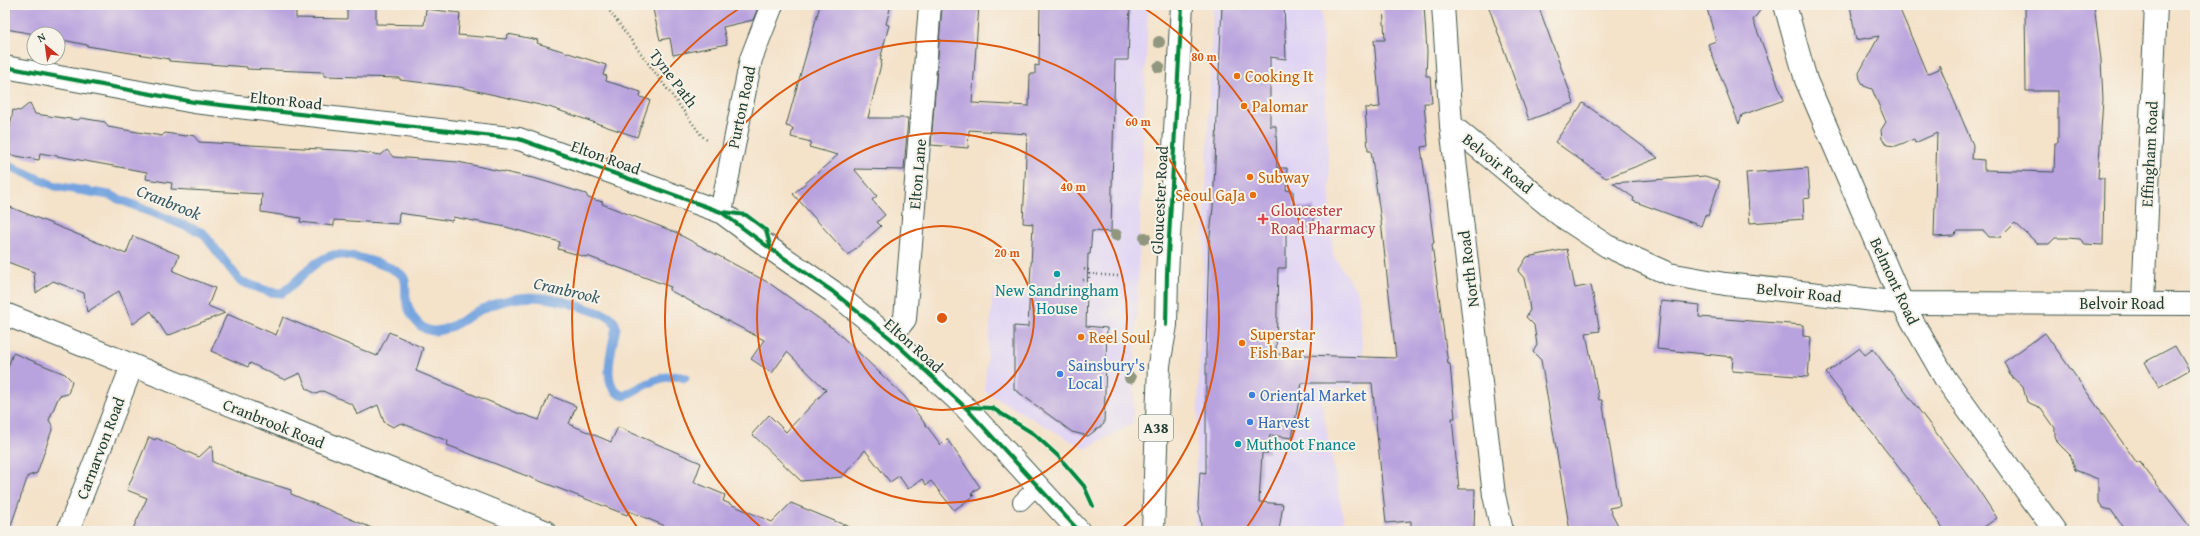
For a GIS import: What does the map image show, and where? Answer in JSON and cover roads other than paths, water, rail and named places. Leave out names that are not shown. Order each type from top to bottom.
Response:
[{"type":"street","name":"Purton Road","points":[[721,212],[730,158],[751,59],[772,5]]},
{"type":"street","name":"Elton Lane","points":[[890,338],[905,319],[930,5]]},
{"type":"street","name":"Gloucester Road","points":[[1153,531],[1159,365],[1166,325],[1167,274],[1182,5]]},
{"type":"street","name":"North Road","points":[[1443,5],[1451,124],[1494,495],[1502,531]]},
{"type":"street","name":"Belmont Road","points":[[1785,5],[1806,80],[1902,303],[1945,378],[2055,531]]},
{"type":"street","name":"Effingham Road","points":[[2142,302],[2156,5]]},
{"type":"street","name":"Elton Road","points":[[5,67],[194,102],[519,139],[721,212],[770,249],[832,291],[890,338],[965,407],[1079,531]]},
{"type":"street","name":"Belvoir Road","points":[[1451,124],[1560,215],[1607,246],[1670,274],[1725,284],[1902,303],[2142,302],[2195,304]]},
{"type":"street","name":"Cranbrook Road","points":[[5,314],[544,531]]},
{"type":"street","name":"Carnarvon Road","points":[[68,531],[132,366]]},
{"type":"lane","points":[[1021,502],[1037,486]]},
{"type":"waterway","name":"Cranbrook","points":[[5,164],[55,186],[109,195],[203,233],[240,281],[270,292],[282,293],[312,266],[325,258],[333,255],[359,258],[382,265],[400,273],[405,280],[406,298],[411,314],[418,324],[428,330],[433,331],[445,329],[480,310],[498,303],[530,297],[545,298],[575,305],[609,316],[614,321],[616,327],[610,356],[609,376],[611,385],[616,392],[624,396],[662,378],[677,376],[685,378]]},
{"type":"place","name":"Cooking It","points":[[1237,76]]},
{"type":"place","name":"Palomar","points":[[1244,106]]},
{"type":"place","name":"Subway","points":[[1250,177]]},
{"type":"place","name":"Seoul GaJa","points":[[1253,195]]},
{"type":"place","name":"Gloucester Road Pharmacy","points":[[1263,219]]},
{"type":"place","name":"New Sandringham House","points":[[1057,274]]},
{"type":"place","name":"Reel Soul","points":[[1081,337]]},
{"type":"place","name":"Superstar Fish Bar","points":[[1242,343]]},
{"type":"place","name":"Sainsbury's Local","points":[[1060,374]]},
{"type":"place","name":"Oriental Market","points":[[1252,395]]},
{"type":"place","name":"Harvest","points":[[1250,422]]},
{"type":"place","name":"Muthoot Fnance","points":[[1238,444]]}]
